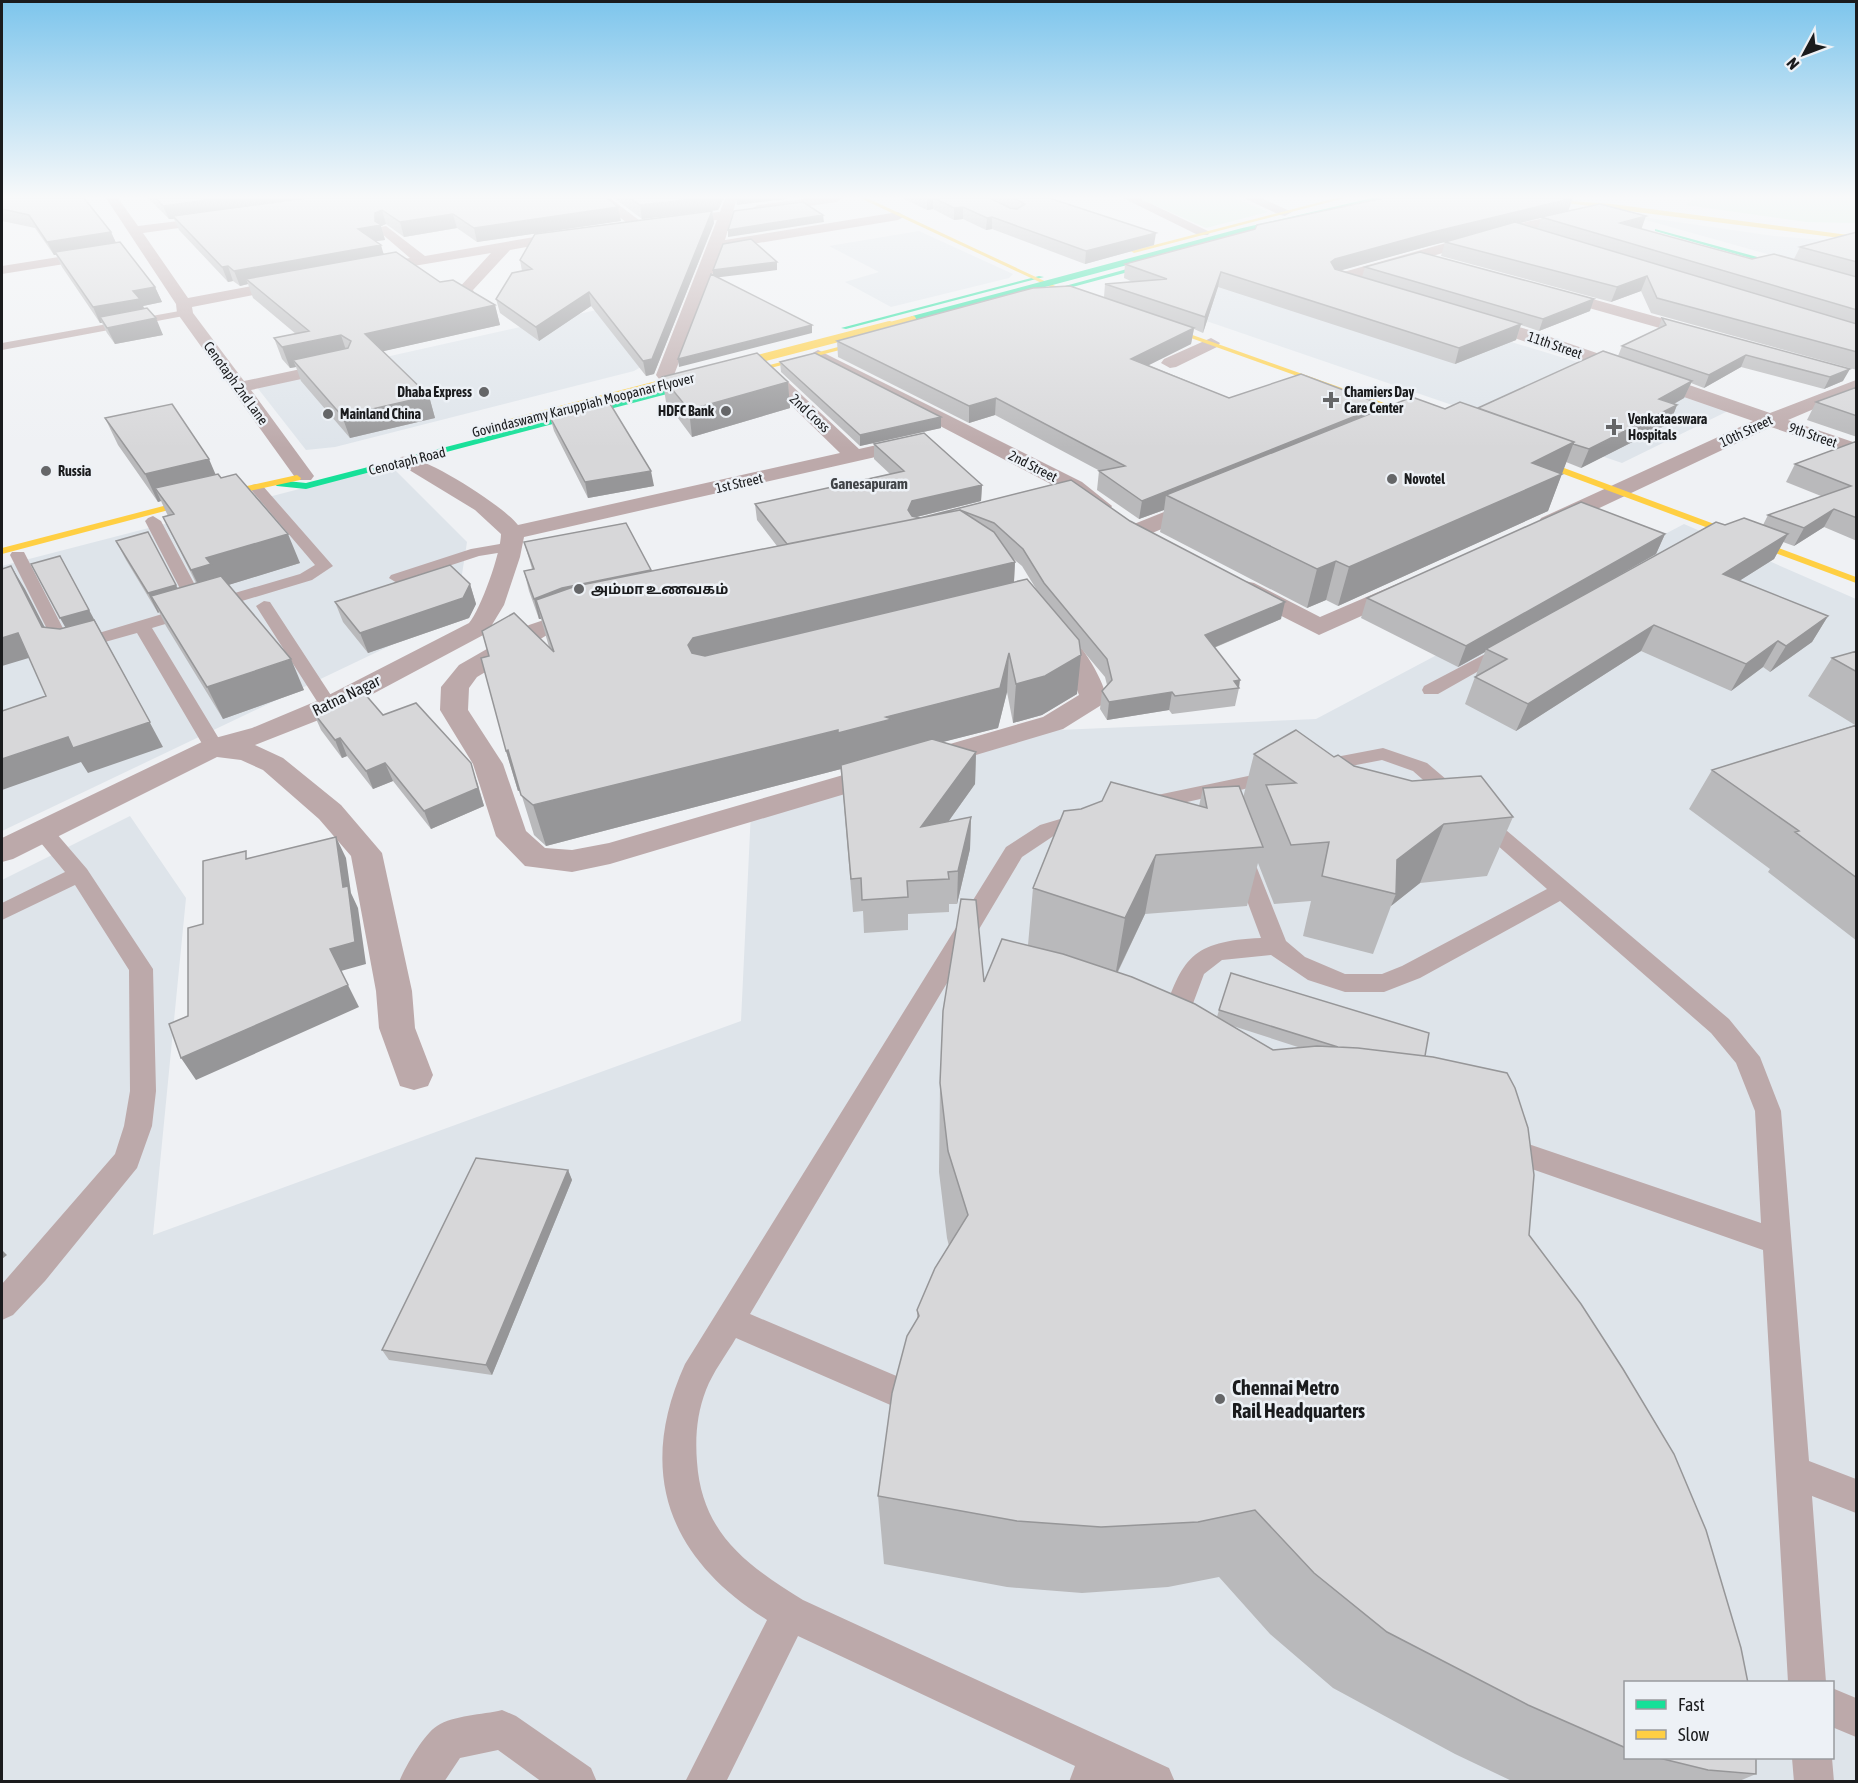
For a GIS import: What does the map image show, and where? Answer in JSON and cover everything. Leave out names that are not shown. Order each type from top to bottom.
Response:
[{"type":"main road","points":[[496,423],[665,375],[1024,281]]},
{"type":"main road","points":[[1032,281],[1053,290]]},
{"type":"main road","name":"Govindaswamy Karuppiah Moopanar Flyover","points":[[304,477],[496,423],[843,338],[1055,281]]},
{"type":"main road","points":[[1070,281],[1080,287],[1099,292]]},
{"type":"main road","name":"Cenotaph Road","points":[[277,483],[306,486],[408,461],[818,355],[1053,290],[1080,287],[1099,281]]},
{"type":"main road","points":[[1840,281],[1857,286]]},
{"type":"main road","points":[[1139,312],[1442,418],[1418,416],[1211,343],[1139,312]]},
{"type":"main road","points":[[1507,449],[1624,483],[1660,490]]},
{"type":"main road","name":"Cenotaph Road","points":[[364,461],[379,453]]},
{"type":"main road","name":"Cenotaph Road","points":[[7,555],[198,500],[304,477]]},
{"type":"main road","points":[[1624,483],[1718,526],[1857,580]]},
{"type":"main road","name":"Cenotaph Road","points":[[7,555],[153,521],[208,506],[234,494]]},
{"type":"main road","points":[[1802,544],[1857,565]]},
{"type":"street","name":"Cenotaph 2nd Lane","points":[[160,281],[185,308],[304,477]]},
{"type":"street","points":[[185,308],[307,281]]},
{"type":"street","points":[[469,299],[465,290],[473,281]]},
{"type":"street","points":[[665,375],[702,281]]},
{"type":"street","points":[[1347,281],[1364,287]]},
{"type":"street","points":[[1528,286],[1721,340]]},
{"type":"street","name":"11th Street","points":[[1463,316],[1530,336],[1770,420]]},
{"type":"street","points":[[1170,363],[1211,343]]},
{"type":"street","name":"2nd Street","points":[[818,355],[894,392],[1074,487],[1137,531],[1167,547]]},
{"type":"street","points":[[239,387],[348,363]]},
{"type":"street","name":"2nd Cross","points":[[764,369],[856,456]]},
{"type":"street","name":"10th Street","points":[[1533,530],[1624,483],[1770,420],[1853,379]]},
{"type":"street","points":[[1386,429],[1418,416]]},
{"type":"street","name":"9th Street","points":[[1770,420],[1857,450]]},
{"type":"street","name":"1st Street","points":[[512,540],[965,431]]},
{"type":"street","points":[[408,461],[472,498],[506,524],[512,540],[487,619],[478,628]]},
{"type":"street","points":[[1039,496],[1074,487]]},
{"type":"street","points":[[1137,531],[1223,495]]},
{"type":"street","points":[[1228,579],[1319,627],[1426,578]]},
{"type":"street","points":[[612,608],[557,622],[526,637],[468,671],[455,687],[454,710],[488,764],[512,836],[536,858],[572,861],[610,853],[1030,730],[1072,713],[1093,698],[1090,678],[1035,611]]},
{"type":"street","points":[[478,628],[526,637]]},
{"type":"street","name":"Ratna Nagar","points":[[2,851],[214,747],[262,734],[329,706],[478,628]]},
{"type":"street","points":[[420,658],[468,671]]},
{"type":"street","points":[[214,747],[248,752],[273,764],[330,812],[366,854],[394,991],[397,1028],[414,1074]]},
{"type":"lane","points":[[2,347],[185,308]]},
{"type":"lane","points":[[7,555],[63,645],[73,646],[312,574],[325,566],[257,488]]},
{"type":"lane","points":[[153,521],[198,609]]},
{"type":"lane","points":[[1700,540],[1718,526]]},
{"type":"lane","points":[[397,578],[512,540]]},
{"type":"lane","points":[[264,606],[329,706]]},
{"type":"lane","points":[[142,626],[214,747]]},
{"type":"lane","points":[[1431,690],[1524,638]]},
{"type":"lane","points":[[1155,1782],[1094,1769],[790,1613],[750,1590],[714,1556],[692,1523],[681,1492],[678,1443],[683,1405],[696,1376],[729,1320],[961,960],[1014,852],[1025,841],[1063,823],[1221,800],[1366,756],[1383,754],[1401,758],[1420,767],[1439,781],[1720,1026],[1743,1050],[1757,1074],[1768,1111],[1808,1681]]},
{"type":"lane","points":[[2,1305],[34,1271],[127,1160],[138,1126],[143,1091],[141,969],[79,874],[42,831]]},
{"type":"lane","points":[[1236,842],[1276,946],[1296,963],[1317,974],[1345,983],[1384,983],[1411,972],[1564,889]]},
{"type":"lane","points":[[2,912],[79,874]]},
{"type":"lane","points":[[1171,1033],[1190,976],[1199,961],[1207,954],[1234,948],[1276,946]]},
{"type":"lane","points":[[1485,1142],[1777,1242]]},
{"type":"lane","points":[[729,1320],[902,1394]]},
{"type":"lane","points":[[1793,1472],[1857,1496]]},
{"type":"lane","points":[[705,1782],[790,1613]]},
{"type":"lane","points":[[1834,1707],[1857,1718]]},
{"type":"lane","points":[[419,1782],[449,1741],[502,1730],[577,1782]]},
{"type":"lane","points":[[1812,1759],[1814,1782]]},
{"type":"shaded area","points":[[848,281],[996,281],[891,307],[845,282]]},
{"type":"shaded area","points":[[1129,281],[1311,281],[1732,409],[1622,463],[1145,300],[1127,284]]},
{"type":"shaded area","points":[[673,293],[651,361],[634,371],[335,447],[306,450],[256,386]]},
{"type":"shaded area","points":[[394,469],[467,542],[458,600],[421,631],[2,831],[2,566],[365,472]]},
{"type":"shaded area","points":[[1684,524],[1856,599],[1856,1781],[2,1782],[2,880],[130,816],[186,898],[153,1235],[741,1021],[751,811],[1058,730],[1316,719]]},
{"type":"building","points":[[75,281],[150,281],[155,287],[133,291],[140,299],[93,307]]},
{"type":"building","points":[[249,281],[455,281],[495,305],[365,334],[429,396],[342,416],[293,360],[348,348],[351,341],[341,335],[282,347],[274,338],[309,331]]},
{"type":"building","points":[[507,281],[684,281],[652,359],[643,361],[589,292],[536,327],[496,299]]},
{"type":"building","points":[[708,281],[725,281],[812,325],[678,359]]},
{"type":"building","points":[[1140,281],[1218,281],[1205,317],[1105,284]]},
{"type":"building","points":[[1250,281],[1376,281],[1521,324],[1459,348]]},
{"type":"building","points":[[1414,281],[1528,281],[1594,299],[1543,319]]},
{"type":"building","points":[[1595,281],[1633,281],[1617,287]]},
{"type":"building","points":[[1649,281],[1714,281],[1857,324],[1857,352],[1657,298]]},
{"type":"building","points":[[1759,281],[1857,281],[1857,310]]},
{"type":"building","points":[[1070,286],[1194,328],[1131,359],[1229,398],[1301,374],[1383,405],[1142,501],[1099,471],[1125,466],[996,398],[969,406],[837,341],[1033,288]]},
{"type":"building","points":[[147,308],[156,318],[107,328],[100,317]]},
{"type":"building","points":[[1662,318],[1850,369],[1830,377],[1746,355],[1709,375],[1622,346],[1666,325]]},
{"type":"building","points":[[1603,351],[1692,381],[1659,399],[1677,405],[1589,449],[1478,408]]},
{"type":"building","points":[[757,353],[788,382],[689,410],[662,377]]},
{"type":"building","points":[[815,353],[941,417],[860,435],[780,362]]},
{"type":"building","points":[[1857,387],[1857,416],[1816,402]]},
{"type":"building","points":[[1412,397],[1445,409],[1460,402],[1574,442],[1532,463],[1562,474],[1349,567],[1336,561],[1317,569],[1166,495]]},
{"type":"building","points":[[609,402],[651,471],[585,482],[550,417]]},
{"type":"building","points":[[172,404],[209,459],[145,474],[105,418]]},
{"type":"building","points":[[924,433],[982,485],[912,501],[908,510],[912,516],[920,518],[787,544],[755,504],[904,471],[874,444]]},
{"type":"building","points":[[1857,441],[1857,518],[1834,509],[1804,528],[1768,515],[1851,486],[1795,464]]},
{"type":"building","points":[[218,474],[221,478],[236,474],[288,534],[206,558],[211,564],[191,570],[163,517],[174,514],[155,488]]},
{"type":"building","points":[[1071,480],[1130,521],[1285,602],[1205,635],[1240,680],[1234,681],[1239,688],[1175,696],[1172,692],[1109,702],[1102,691],[1112,680],[1107,659],[1044,583],[1023,549],[994,523],[960,510],[923,517]]},
{"type":"building","points":[[1581,502],[1665,534],[1466,646],[1367,598]]},
{"type":"building","points":[[960,510],[994,532],[1015,562],[693,638],[688,645],[692,653],[705,656],[1027,579],[1079,640],[1081,655],[1045,676],[1016,684],[1009,653],[1000,688],[886,717],[892,719],[838,733],[838,730],[533,805],[521,795],[508,750],[506,751],[481,658],[489,656],[482,631],[514,613],[554,652],[536,600],[576,586]]},
{"type":"building","points":[[1744,518],[1788,534],[1723,574],[1828,616],[1786,646],[1778,641],[1746,664],[1654,625],[1528,704],[1475,677],[1507,659],[1486,649],[1716,522],[1725,525]]},
{"type":"building","points":[[626,523],[651,570],[562,588],[534,599],[524,571],[534,569],[524,542]]},
{"type":"building","points":[[148,532],[176,585],[148,593],[116,541]]},
{"type":"building","points":[[60,556],[89,610],[60,618],[31,564]]},
{"type":"building","points":[[450,565],[470,584],[463,598],[360,633],[335,602]]},
{"type":"building","points":[[11,566],[42,627],[60,629],[94,620],[150,722],[73,748],[68,737],[2,759],[2,711],[46,696],[18,633],[2,638],[2,569]]},
{"type":"building","points":[[221,576],[291,659],[207,687],[151,596]]},
{"type":"building","points":[[1857,651],[1857,672],[1832,658]]},
{"type":"building","points":[[364,693],[383,715],[416,703],[471,763],[478,788],[424,811],[385,763],[366,771],[340,738],[335,740],[313,712]]},
{"type":"building","points":[[1857,725],[1857,878],[1795,832],[1799,831],[1712,770]]},
{"type":"building","points":[[1296,730],[1334,757],[1338,755],[1354,766],[1412,781],[1481,776],[1513,817],[1444,824],[1397,860],[1396,894],[1322,876],[1329,842],[1291,845],[1266,785],[1296,783],[1254,754]]},
{"type":"building","points":[[932,739],[976,752],[921,827],[971,817],[958,871],[948,872],[949,879],[907,881],[908,897],[862,900],[861,878],[851,879],[841,765]]},
{"type":"building","points":[[1111,782],[1207,808],[1203,788],[1239,786],[1263,847],[1156,855],[1125,918],[1033,888],[1064,811],[1081,809],[1102,801]]},
{"type":"building","points":[[336,837],[343,887],[348,886],[355,942],[330,949],[348,985],[181,1058],[169,1024],[188,1016],[188,928],[203,924],[203,861],[246,851],[246,859]]},
{"type":"building","name":"Chennai Metro Rail Headquarters","points":[[961,899],[976,900],[984,982],[1002,939],[1063,954],[1132,977],[1195,1004],[1273,1050],[1317,1046],[1358,1048],[1433,1057],[1507,1073],[1515,1088],[1528,1128],[1534,1175],[1529,1235],[1581,1304],[1674,1454],[1706,1530],[1741,1648],[1748,1681],[1624,1681],[1624,1747],[1528,1705],[1387,1632],[1314,1573],[1255,1510],[1198,1522],[1101,1527],[1017,1521],[878,1496],[892,1393],[907,1336],[919,1316],[917,1310],[935,1268],[968,1215],[948,1151],[940,1083],[943,1011]]},
{"type":"building","points":[[1231,973],[1429,1033],[1425,1056],[1338,1047],[1219,1010]]},
{"type":"building","points":[[476,1158],[568,1170],[486,1365],[382,1350]]},
{"type":"building","points":[[1663,1759],[1756,1759],[1756,1774],[1708,1770]]},
{"type":"traffic: fast","points":[[844,328],[1025,281]]},
{"type":"traffic: fast","points":[[913,319],[1055,281]]},
{"type":"traffic: fast","points":[[1028,297],[1087,281]]},
{"type":"traffic: fast","points":[[1839,281],[1856,286]]},
{"type":"traffic: fast","points":[[277,483],[306,486],[705,383]]},
{"type":"traffic: slow","points":[[1042,281],[1063,291]]},
{"type":"traffic: slow","points":[[502,425],[913,319]]},
{"type":"traffic: slow","points":[[1151,322],[1431,421]]},
{"type":"traffic: slow","points":[[705,383],[880,338]]},
{"type":"traffic: slow","points":[[1521,455],[1856,580]]},
{"type":"traffic: slow","points":[[2,551],[198,500],[297,478]]},
{"type":"place","name":"Dhaba Express","points":[[484,392]]},
{"type":"place","name":"Chamiers Day Care Center","points":[[1331,400]]},
{"type":"place","name":"HDFC Bank","points":[[726,411]]},
{"type":"place","name":"Mainland China","points":[[328,414]]},
{"type":"place","name":"Venkataeswara Hospitals","points":[[1614,427]]},
{"type":"place","name":"Russia","points":[[46,471]]},
{"type":"place","name":"Novotel","points":[[1392,479]]},
{"type":"place","name":"அம்மா உணவகம்","points":[[579,589]]},
{"type":"place","name":"Chennai Metro Rail Headquarters","points":[[1220,1399]]},
{"type":"district","name":"Ganesapuram","points":[[869,484]]}]
